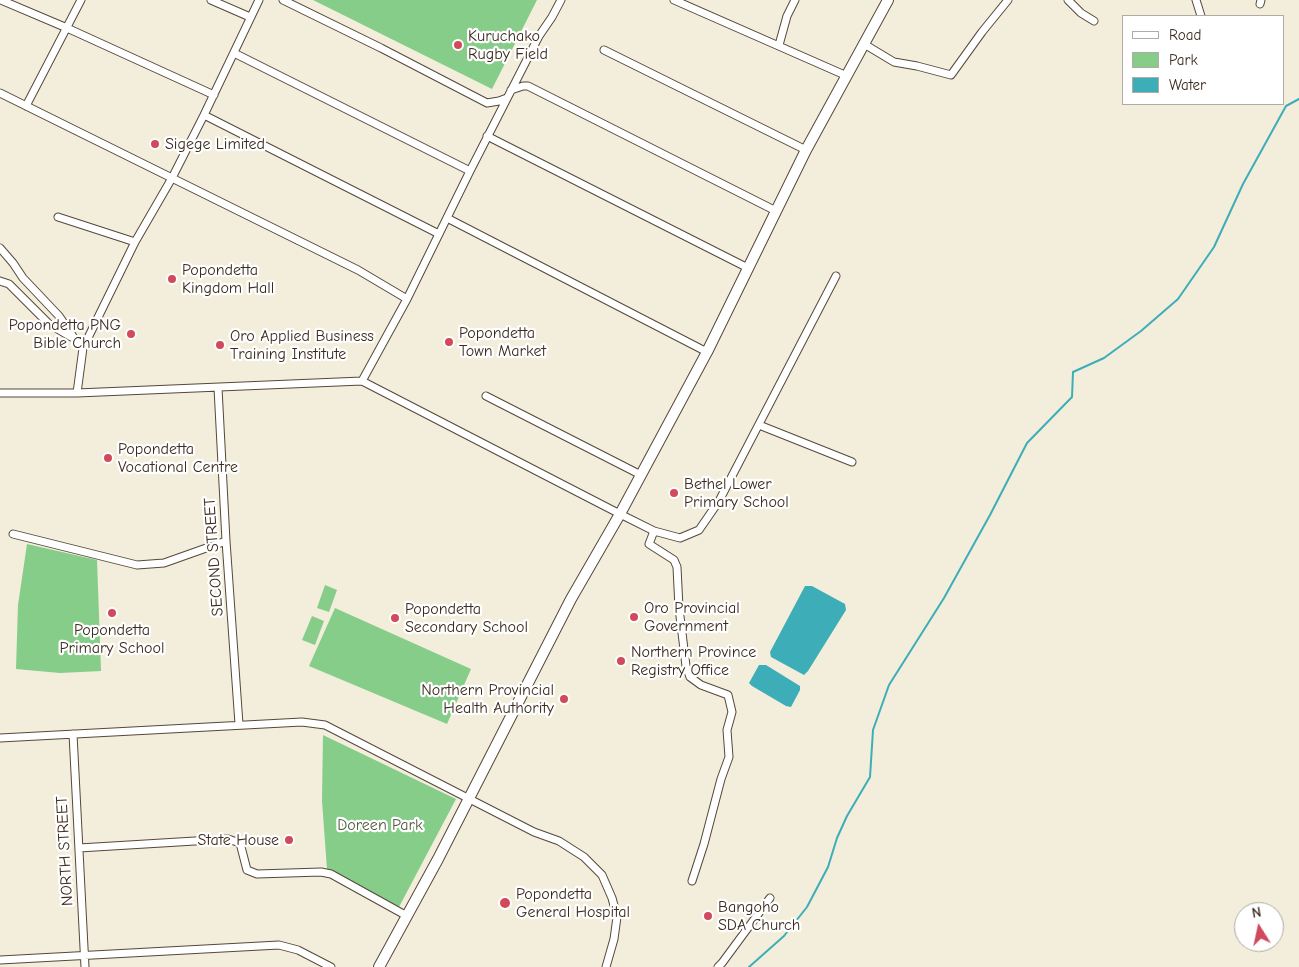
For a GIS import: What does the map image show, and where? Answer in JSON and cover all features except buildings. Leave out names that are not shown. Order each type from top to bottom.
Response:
[{"type":"main road","points":[[379,967],[438,859],[571,598],[620,514],[707,352],[806,150],[888,0]]},
{"type":"street","points":[[0,0],[67,28],[214,95]]},
{"type":"street","points":[[26,106],[81,0]]},
{"type":"street","points":[[211,0],[250,17]]},
{"type":"street","points":[[78,393],[83,348],[135,242],[172,178],[204,115],[259,0]]},
{"type":"street","points":[[283,0],[487,103],[493,110],[495,121]]},
{"type":"street","points":[[362,381],[407,298],[539,36],[561,0]]},
{"type":"street","points":[[674,0],[847,76]]},
{"type":"street","points":[[779,45],[786,16],[795,0]]},
{"type":"street","points":[[864,44],[894,62],[951,75],[1008,0]]},
{"type":"street","points":[[1068,0],[1081,13],[1094,21]]},
{"type":"street","points":[[1196,0],[1201,15]]},
{"type":"street","points":[[604,50],[806,150]]},
{"type":"street","points":[[234,53],[470,171]]},
{"type":"street","points":[[521,72],[528,86]]},
{"type":"street","points":[[511,90],[528,86],[776,211]]},
{"type":"street","points":[[0,92],[358,270],[407,298]]},
{"type":"street","points":[[487,103],[508,98]]},
{"type":"street","points":[[204,115],[439,234]]},
{"type":"street","points":[[487,136],[748,268]]},
{"type":"street","points":[[58,217],[135,242]]},
{"type":"street","points":[[447,218],[707,352]]},
{"type":"street","points":[[0,248],[13,262],[23,278],[59,316],[83,348]]},
{"type":"street","points":[[0,393],[78,393],[362,381],[654,531],[680,538],[699,530],[720,502],[836,276]]},
{"type":"street","points":[[0,280],[9,284],[49,324],[74,338]]},
{"type":"street","name":"SECOND STREET","points":[[218,388],[226,541],[239,724]]},
{"type":"street","points":[[486,396],[641,475]]},
{"type":"street","points":[[759,425],[852,462]]},
{"type":"street","points":[[654,531],[649,544],[674,560],[677,566],[679,608],[686,666],[690,677],[701,685],[728,694],[732,712],[728,730],[729,756],[692,881]]},
{"type":"street","points":[[13,534],[137,565],[164,562],[226,541]]},
{"type":"street","points":[[0,738],[239,724],[302,722],[325,724],[468,799],[534,832],[559,842],[584,857],[602,875],[618,917],[606,967]]},
{"type":"street","name":"NORTH STREET","points":[[73,734],[85,967]]},
{"type":"street","points":[[79,848],[228,839],[240,843],[247,870],[257,874],[321,872],[332,874],[406,916]]},
{"type":"street","points":[[718,967],[770,898]]},
{"type":"street","points":[[0,960],[279,945],[298,950],[331,967]]},
{"type":"green space","name":"Kuruchako Rugby Field","points":[[313,0],[537,0],[492,89]]},
{"type":"green space","points":[[27,544],[97,560],[101,671],[60,673],[16,669],[18,605]]},
{"type":"green space","points":[[325,585],[337,590],[329,612],[317,608]]},
{"type":"green space","points":[[335,608],[471,669],[447,724],[309,666]]},
{"type":"green space","points":[[312,616],[324,621],[315,645],[302,640]]},
{"type":"green space","name":"Doreen Park","points":[[323,735],[456,799],[399,907],[327,869],[322,801]]},
{"type":"water","points":[[805,586],[812,586],[845,604],[846,610],[804,675],[771,657],[770,652]]},
{"type":"water","points":[[759,665],[766,665],[800,686],[800,690],[791,707],[786,706],[749,683]]},
{"type":"waterway","points":[[749,967],[784,936],[807,907],[828,867],[837,838],[847,816],[870,777],[873,730],[889,685],[944,598],[1027,443],[1072,397],[1073,372],[1104,358],[1141,331],[1178,299],[1214,247],[1243,184],[1286,106],[1299,99]]},
{"type":"place","name":"Kuruchako Rugby Field","points":[[458,45]]},
{"type":"place","name":"Sigege Limited","points":[[155,144]]},
{"type":"place","name":"Popondetta Kingdom Hall","points":[[172,279]]},
{"type":"place","name":"Popondetta PNG Bible Church","points":[[131,334]]},
{"type":"place","name":"Popondetta Town Market","points":[[449,342]]},
{"type":"place","name":"Oro Applied Business Training Institute","points":[[220,345]]},
{"type":"place","name":"Popondetta Vocational Centre","points":[[108,458]]},
{"type":"place","name":"Bethel Lower Primary School","points":[[674,493]]},
{"type":"place","name":"Popondetta Primary School","points":[[112,613]]},
{"type":"place","name":"Oro Provincial Government","points":[[634,617]]},
{"type":"place","name":"Popondetta Secondary School","points":[[395,618]]},
{"type":"place","name":"Northern Province Registry Office","points":[[621,661]]},
{"type":"place","name":"Northern Provincial Health Authority","points":[[564,699]]},
{"type":"place","name":"State House","points":[[289,840]]},
{"type":"place","name":"Popondetta General Hospital","points":[[505,903]]},
{"type":"place","name":"Bangoho SDA Church","points":[[708,916]]}]
